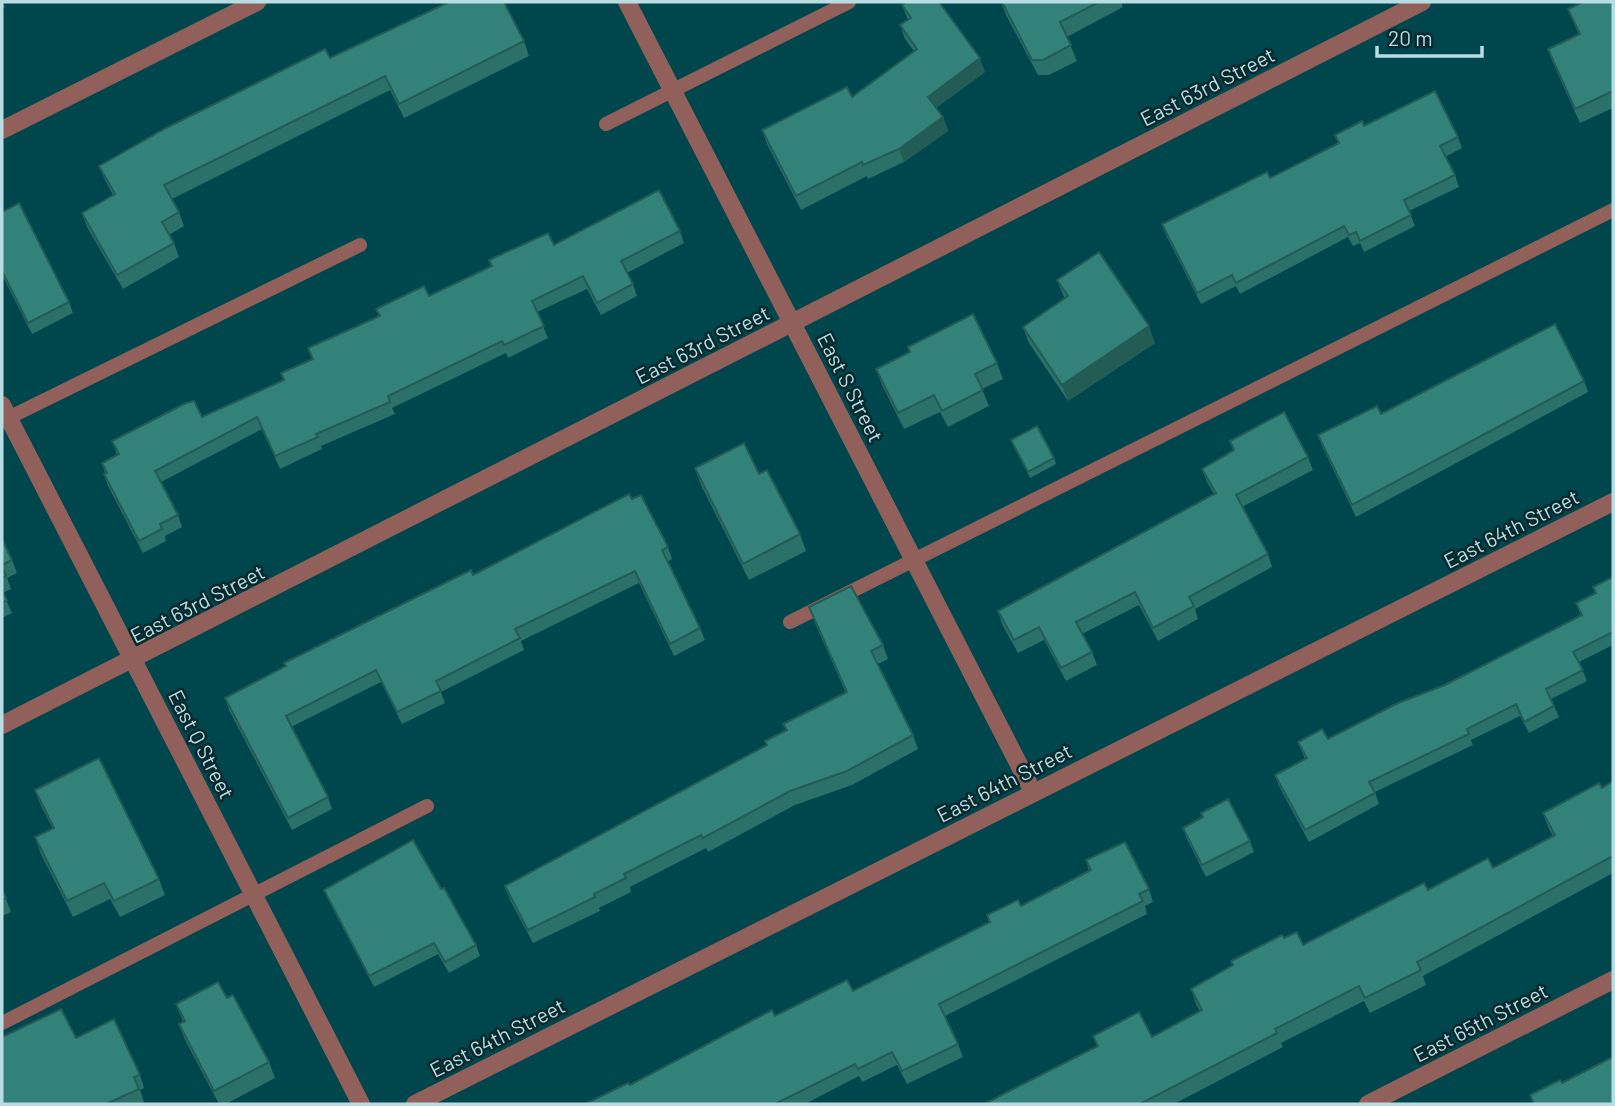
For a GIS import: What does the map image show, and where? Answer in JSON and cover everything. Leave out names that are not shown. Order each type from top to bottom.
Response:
[{"type":"street","points":[[2,131],[257,2]]},
{"type":"street","name":"East S Street","points":[[627,2],[1033,792]]},
{"type":"street","name":"East 63rd Street","points":[[2,725],[133,661],[1422,2]]},
{"type":"street","name":"East Q Street","points":[[4,415],[361,1104]]},
{"type":"street","name":"East 64th Street","points":[[415,1104],[1613,502]]},
{"type":"street","name":"East 65th Street","points":[[1368,1104],[1613,981]]},
{"type":"lane","points":[[606,124],[849,2]]},
{"type":"lane","points":[[790,622],[1613,210]]},
{"type":"lane","points":[[4,415],[360,245]]},
{"type":"lane","points":[[2,1023],[427,806]]},
{"type":"building","points":[[449,2],[504,2],[524,41],[399,104],[385,76],[164,185],[179,212],[162,222],[174,243],[117,275],[82,213],[115,194],[99,166],[166,128],[325,49],[330,58]]},
{"type":"building","points":[[906,2],[939,2],[980,58],[928,97],[943,117],[899,149],[863,165],[862,162],[796,196],[762,130],[847,87],[852,97],[917,49],[900,25],[911,18],[902,5]]},
{"type":"building","points":[[1002,2],[1099,2],[1060,22],[1071,45],[1043,60],[1032,60]]},
{"type":"building","points":[[1583,2],[1613,2],[1613,91],[1575,109],[1548,49],[1580,34],[1568,9]]},
{"type":"building","points":[[1435,91],[1458,137],[1440,146],[1455,175],[1404,200],[1411,215],[1360,241],[1356,232],[1349,235],[1344,226],[1236,283],[1232,275],[1197,293],[1162,224],[1267,172],[1270,178],[1339,143],[1335,135],[1362,121],[1364,126]]},
{"type":"building","points":[[659,190],[680,231],[621,261],[633,284],[597,303],[583,276],[532,301],[544,326],[504,345],[502,341],[388,396],[390,402],[316,434],[318,437],[275,456],[257,417],[155,471],[178,515],[160,524],[162,529],[139,541],[104,474],[107,473],[102,463],[119,454],[112,441],[186,403],[194,401],[202,417],[284,380],[281,373],[313,359],[308,348],[380,316],[376,309],[424,286],[429,296],[492,266],[489,260],[548,233],[554,245]]},
{"type":"building","points":[[19,203],[69,302],[28,323],[2,271],[2,212]]},
{"type":"building","points":[[1099,252],[1149,326],[1062,385],[1023,327],[1068,296],[1057,280]]},
{"type":"building","points":[[973,314],[997,363],[975,374],[983,390],[942,411],[934,395],[898,413],[876,369],[910,352],[908,347]]},
{"type":"building","points":[[1555,324],[1584,381],[1352,505],[1318,435],[1377,406],[1381,414]]},
{"type":"building","points":[[1284,412],[1308,457],[1236,495],[1268,554],[1189,597],[1194,606],[1153,628],[1135,592],[1076,622],[1092,652],[1061,668],[1039,627],[1014,640],[998,611],[1216,493],[1202,469],[1234,450],[1230,441]]},
{"type":"building","points":[[1037,426],[1054,458],[1028,472],[1011,440]]},
{"type":"building","points":[[744,443],[759,474],[767,470],[800,534],[743,564],[695,468]]},
{"type":"building","points":[[629,494],[632,499],[641,495],[668,547],[662,550],[700,628],[670,644],[635,571],[515,629],[520,638],[436,681],[441,691],[397,712],[376,670],[286,716],[328,797],[288,818],[225,698],[286,666],[284,663],[471,570],[473,575]]},
{"type":"building","points":[[2,539],[12,560],[2,565]]},
{"type":"building","points":[[1613,577],[1613,632],[1573,652],[1583,670],[1546,689],[1554,706],[1524,722],[1516,704],[1467,729],[1469,734],[1369,782],[1375,793],[1305,830],[1275,775],[1307,758],[1298,742],[1322,729],[1328,739],[1398,703],[1445,685],[1582,615],[1576,603],[1596,593],[1593,587]]},
{"type":"building","points":[[851,586],[883,645],[871,651],[913,735],[847,771],[790,791],[703,838],[701,835],[624,874],[626,878],[594,894],[595,897],[528,930],[505,886],[767,745],[765,741],[787,730],[783,724],[847,692],[809,607]]},
{"type":"building","points":[[2,590],[7,600],[2,603]]},
{"type":"building","points":[[99,758],[159,879],[114,901],[104,883],[67,901],[35,837],[54,828],[35,790]]},
{"type":"building","points":[[1613,781],[1613,856],[1417,962],[1421,970],[1365,998],[1359,986],[1275,1029],[1277,1033],[1140,1104],[984,1104],[1098,1046],[1093,1036],[1139,1012],[1152,1037],[1202,1010],[1191,989],[1233,965],[1231,961],[1282,935],[1284,938],[1297,932],[1303,945],[1424,883],[1428,890],[1488,858],[1493,868],[1555,835],[1543,813],[1599,783],[1602,788]]},
{"type":"building","points":[[1228,799],[1250,841],[1202,865],[1183,828],[1203,817],[1201,813]]},
{"type":"building","points":[[413,840],[476,945],[445,962],[434,943],[369,976],[324,890]]},
{"type":"building","points":[[1125,842],[1149,889],[1139,894],[1143,901],[939,1004],[958,1044],[902,1071],[892,1052],[858,1069],[855,1064],[775,1104],[585,1104],[628,1083],[630,1085],[772,1010],[775,1016],[847,980],[853,991],[990,922],[987,915],[1018,900],[1021,906],[1091,870],[1086,860]]},
{"type":"building","points":[[218,982],[227,998],[233,995],[269,1062],[214,1091],[179,1024],[185,1021],[176,1004]]},
{"type":"building","points":[[61,1009],[76,1038],[114,1019],[140,1075],[134,1077],[139,1089],[106,1104],[2,1104],[2,1037]]},
{"type":"building","points":[[1613,1057],[1613,1104],[1534,1104],[1530,1095],[1560,1080],[1562,1083]]}]
